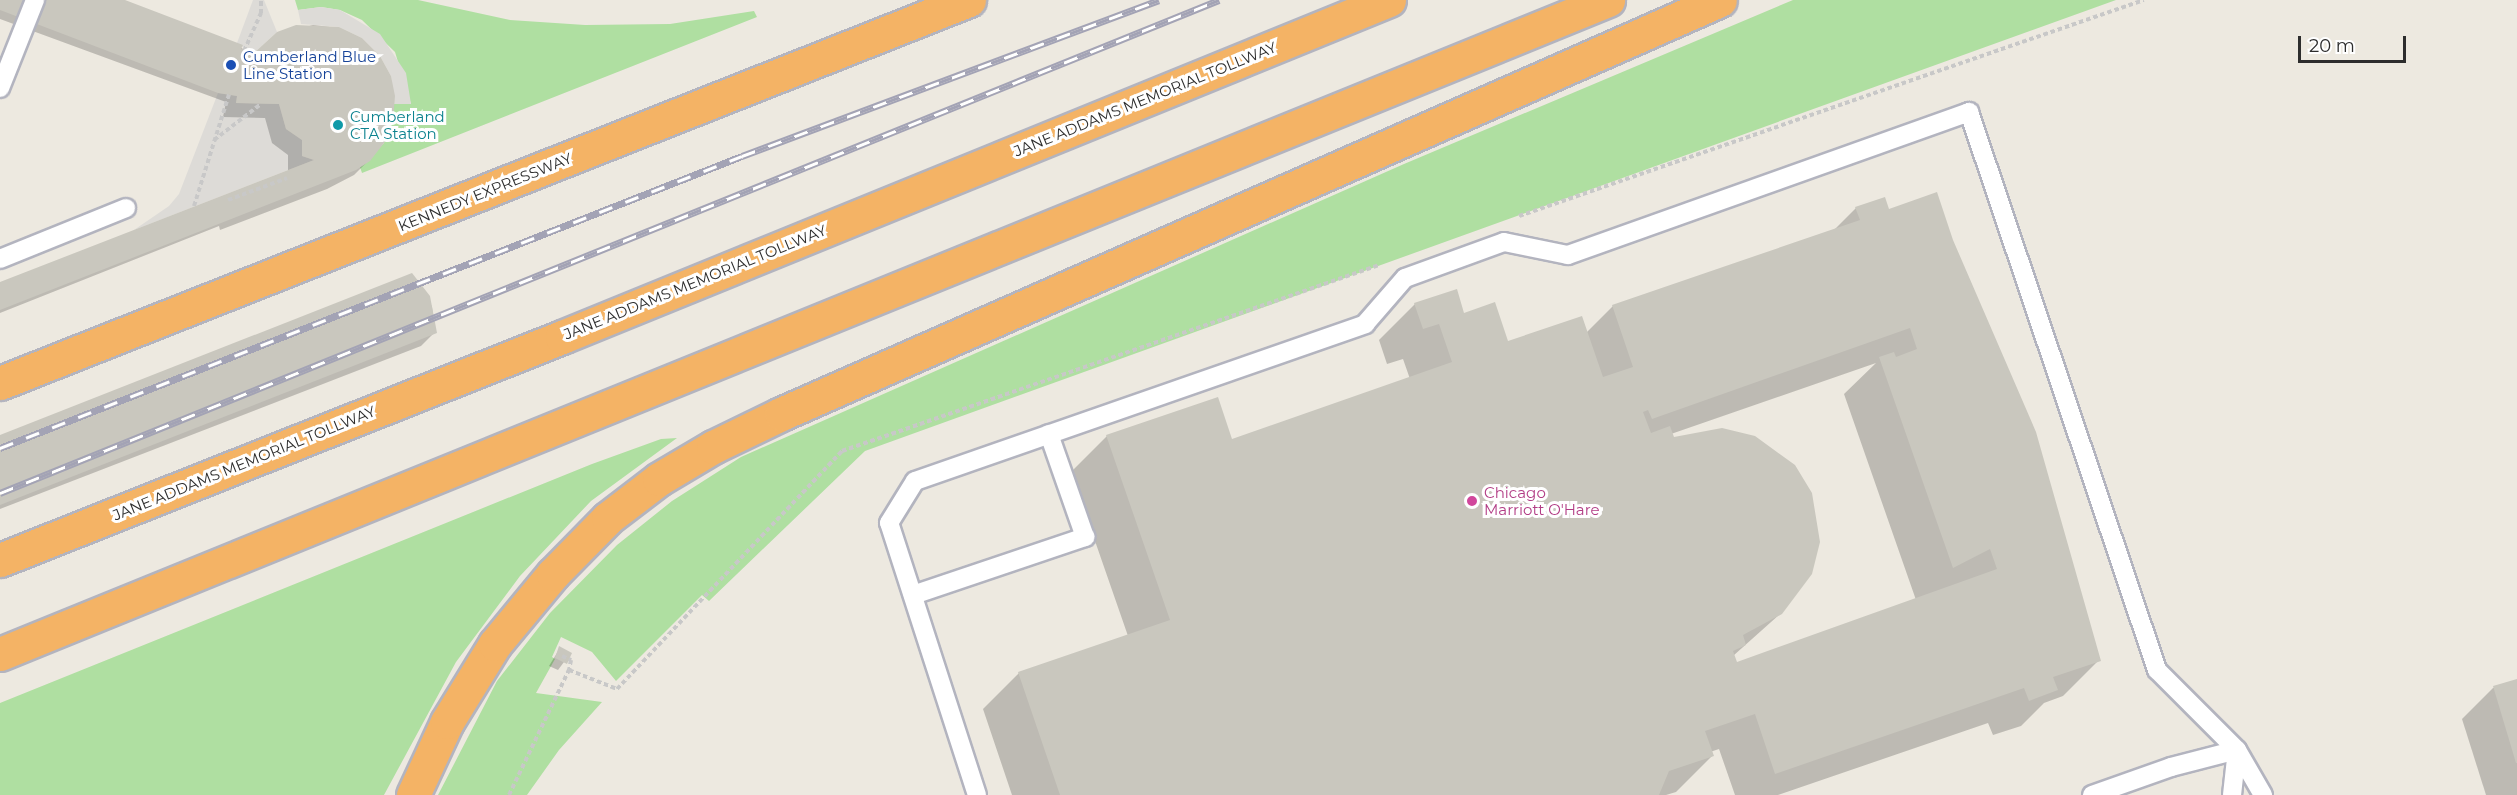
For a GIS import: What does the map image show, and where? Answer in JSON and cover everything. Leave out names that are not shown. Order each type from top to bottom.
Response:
[{"type":"highway","name":"KENNEDY EXPRESSWAY","points":[[0,383],[969,0]]},
{"type":"highway","name":"JANE ADDAMS MEMORIAL TOLLWAY","points":[[0,560],[562,337],[1389,0]]},
{"type":"highway","points":[[0,654],[1608,0]]},
{"type":"highway","points":[[413,795],[447,722],[495,645],[553,573],[608,518],[659,479],[713,447],[781,414],[1720,0]]},
{"type":"lane","points":[[0,88],[35,0]]},
{"type":"lane","points":[[977,795],[889,523],[915,481],[1365,324],[1405,278],[1504,242],[1568,255],[1969,112],[2157,670],[2237,750],[2263,795]]},
{"type":"lane","points":[[0,259],[126,208]]},
{"type":"lane","points":[[913,595],[1085,537],[1049,434]]},
{"type":"lane","points":[[2092,795],[2171,767],[2237,750]]},
{"type":"lane","points":[[2232,795],[2237,750]]},
{"type":"path","points":[[244,51],[261,13],[261,0]]},
{"type":"path","points":[[194,206],[229,94]]},
{"type":"path","points":[[214,140],[261,104]]},
{"type":"path","points":[[228,200],[287,178]]},
{"type":"path","points":[[562,656],[571,660],[569,670]]},
{"type":"green space","points":[[295,0],[418,0],[510,20],[585,25],[670,24],[754,11],[757,17],[362,173],[360,167],[384,143],[394,104],[411,104],[395,52],[362,20],[340,10],[321,7],[298,10]]},
{"type":"green space","points":[[1793,0],[2116,0],[865,451],[709,601],[702,595],[616,681],[592,652],[561,637],[552,657],[555,659],[536,693],[602,702],[559,750],[527,795],[438,795],[497,681],[550,613],[617,545],[672,501],[741,457],[1404,164]]},
{"type":"green space","points":[[677,438],[591,501],[520,576],[456,662],[384,795],[0,795],[0,703],[592,464],[661,439]]},
{"type":"shaded area","points":[[253,0],[264,0],[277,32],[253,54],[237,43]]},
{"type":"shaded area","points":[[321,7],[340,10],[380,34],[406,73],[411,104],[394,104],[391,76],[380,56],[362,38],[339,27],[301,24],[298,10]]},
{"type":"shaded area","points":[[218,93],[237,96],[236,103],[279,104],[286,129],[302,140],[302,156],[314,160],[134,230],[169,206],[179,194]]},
{"type":"building","points":[[0,0],[125,0],[243,45],[241,49],[253,54],[277,32],[296,25],[339,27],[362,38],[380,56],[391,76],[395,96],[393,120],[384,143],[370,161],[356,170],[0,310],[0,282],[314,160],[302,156],[302,140],[286,129],[279,104],[236,103],[237,96],[218,93],[0,10]]},
{"type":"building","name":"Chicago Marriott O'Hare","points":[[1937,192],[1953,240],[2036,432],[2101,661],[2053,677],[2058,690],[2029,701],[2024,688],[1775,774],[1755,714],[1705,731],[1714,756],[1669,771],[1659,795],[1060,795],[1018,672],[1170,620],[1106,435],[1218,397],[1232,439],[1452,362],[1439,324],[1423,329],[1414,303],[1457,289],[1464,313],[1495,302],[1508,341],[1582,316],[1603,377],[1633,367],[1612,305],[1860,220],[1855,207],[1885,197],[1889,209]],"holes":[[[1910,328],[1917,349],[1896,357],[1894,352],[1879,357],[1953,568],[1990,549],[1997,569],[1737,662],[1733,651],[1746,645],[1743,635],[1782,614],[1812,574],[1820,542],[1812,493],[1795,465],[1755,436],[1722,428],[1674,437],[1670,426],[1651,433],[1643,412],[1648,410],[1652,419]]]},
{"type":"building","points":[[412,273],[430,296],[437,333],[0,505],[0,435]]},
{"type":"building","points":[[559,646],[572,653],[567,664],[555,658]]},
{"type":"building","points":[[2517,679],[2517,763],[2516,763],[2493,686]]},
{"type":"railway","points":[[0,448],[742,156],[1159,0]]},
{"type":"railway","points":[[0,493],[1219,0]]},
{"type":"place","name":"Cumberland Blue Line Station","points":[[231,65]]},
{"type":"place","name":"Cumberland CTA Station","points":[[338,125]]},
{"type":"place","name":"Chicago Marriott O'Hare","points":[[1472,501]]}]
